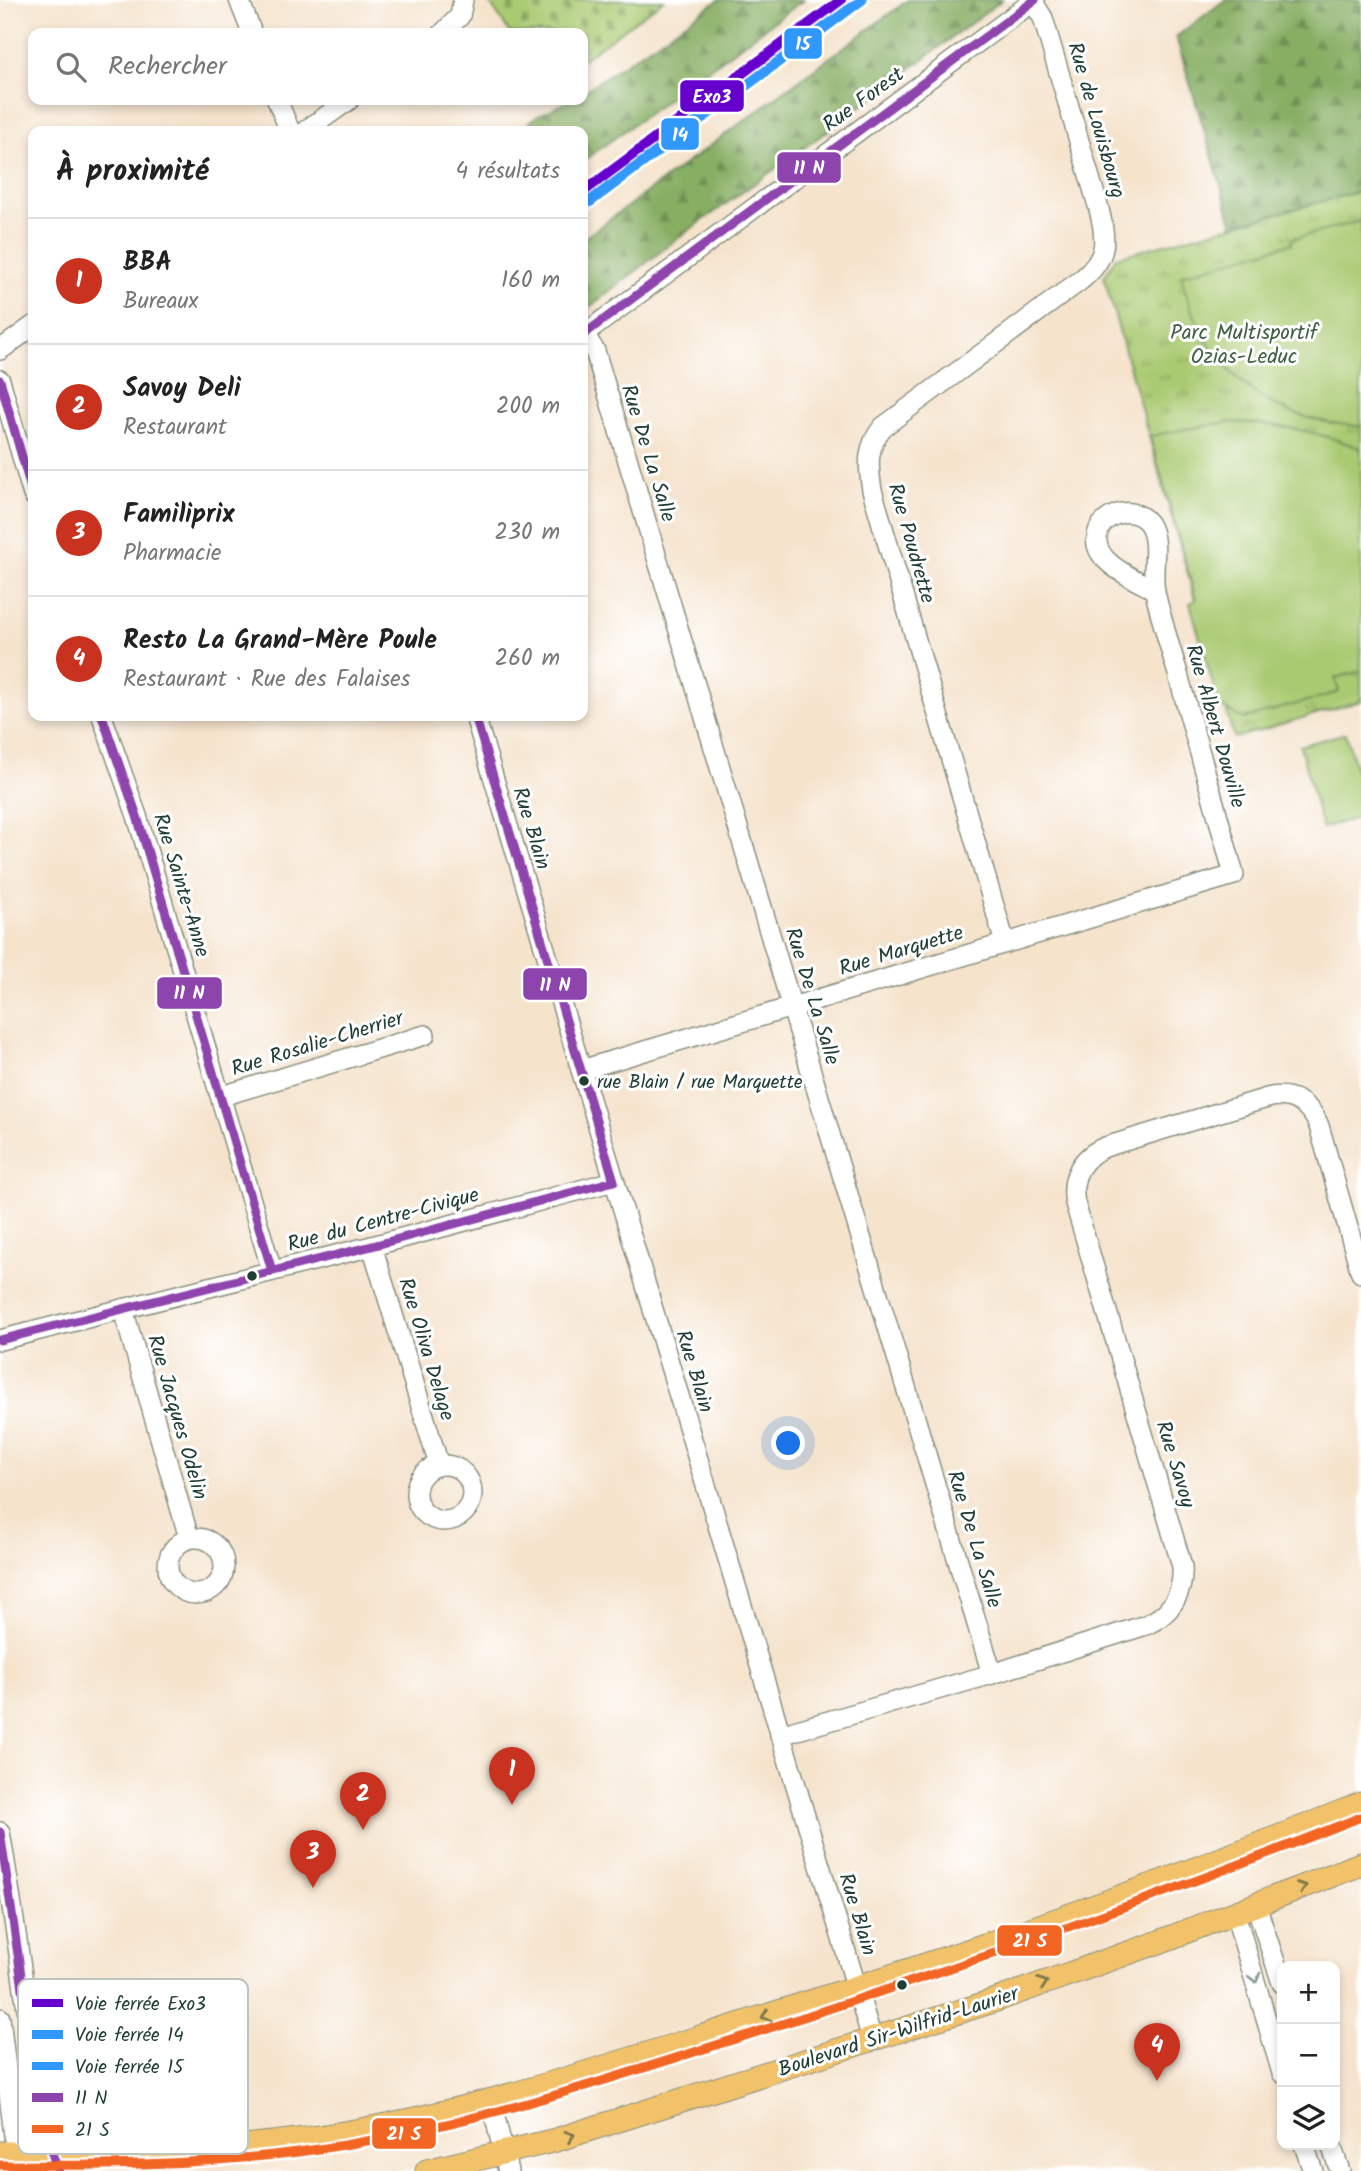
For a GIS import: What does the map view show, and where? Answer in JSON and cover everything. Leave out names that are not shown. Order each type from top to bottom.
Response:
[{"type":"main road","points":[[248,2146],[368,2129],[491,2101],[641,2056],[1059,1919],[1234,1855],[1361,1804]]},
{"type":"main road","name":"Boulevard Sir-Wilfrid-Laurier","points":[[427,2171],[506,2162],[556,2140],[996,2000],[1361,1864]]},
{"type":"main road","points":[[13,2159],[55,2162],[145,2154]]},
{"type":"street","points":[[239,0],[250,28]]},
{"type":"street","name":"Rue de Louisbourg","points":[[1034,1],[1043,18],[1100,209],[1105,235],[1102,254]]},
{"type":"street","name":"Rue Forest","points":[[588,330],[1034,1]]},
{"type":"street","points":[[447,28],[461,8]]},
{"type":"street","points":[[279,105],[288,126]]},
{"type":"street","points":[[312,126],[342,105]]},
{"type":"street","name":"Rue Poudrette","points":[[1005,943],[872,490],[868,458],[872,444],[883,427],[1081,280],[1102,254]]},
{"type":"street","points":[[0,350],[28,330]]},
{"type":"street","name":"Rue De La Salle","points":[[588,341],[595,351],[992,1674]]},
{"type":"street","points":[[0,380],[28,478]]},
{"type":"street","name":"Rue Albert Douville","points":[[1155,590],[1234,875]]},
{"type":"street","name":"Rue Sainte-Anne","points":[[104,721],[137,816],[272,1271]]},
{"type":"street","name":"Rue Blain","points":[[476,721],[872,2039]]},
{"type":"street","name":"Rue Marquette","points":[[581,1070],[1234,875]]},
{"type":"street","name":"Rue Rosalie-Cherrier","points":[[222,1096],[425,1035]]},
{"type":"street","name":"Rue Savoy","points":[[780,1735],[992,1674],[1153,1622],[1175,1602],[1182,1581],[1179,1555],[1074,1203],[1073,1189],[1079,1169],[1087,1158],[1105,1147],[1266,1098],[1286,1097],[1304,1104],[1319,1126],[1361,1273]]},
{"type":"street","name":"Rue du Centre-Civique","points":[[0,1340],[372,1246],[614,1181]]},
{"type":"street","name":"Rue Oliva Delage","points":[[372,1246],[439,1465]]},
{"type":"street","name":"Rue Jacques Odelin","points":[[122,1309],[189,1538]]},
{"type":"street","points":[[0,1832],[22,1979]]},
{"type":"street","points":[[1245,1909],[1277,1973]]},
{"type":"street","points":[[1245,1909],[1277,2051]]},
{"type":"street","points":[[0,2018],[13,2159]]},
{"type":"street","points":[[491,2101],[506,2162]]},
{"type":"street","points":[[1306,2150],[1313,2171]]},
{"type":"street","points":[[1333,2150],[1340,2171]]},
{"type":"green space","points":[[488,0],[664,0],[588,55],[588,28],[507,28]]},
{"type":"green space","points":[[719,0],[803,0],[588,157],[588,126],[528,126],[537,116],[560,105],[588,105],[588,89]]},
{"type":"green space","points":[[908,0],[1002,0],[829,130],[681,236],[588,308],[588,235]]},
{"type":"green space","points":[[1225,0],[1361,0],[1361,191],[1233,225],[1176,37]]},
{"type":"green space","name":"Parc Multisportif Ozias-Leduc","points":[[1361,191],[1361,701],[1234,738],[1104,277],[1116,257]]},
{"type":"green space","points":[[1361,221],[1359,426],[1325,422],[1294,413],[1267,400],[1243,383],[1222,362],[1205,337],[1191,308],[1181,275],[1292,243],[1292,239]]},
{"type":"green space","points":[[1226,422],[1295,429],[1361,449],[1361,671],[1335,678],[1339,692],[1243,719],[1219,706],[1190,603],[1196,600],[1150,436]]},
{"type":"green space","points":[[1346,733],[1361,788],[1361,817],[1322,828],[1300,746]]},
{"type":"rail line","name":"Exo3","points":[[588,188],[841,0]]},
{"type":"rail line","name":"14","points":[[588,202],[862,0]]},
{"type":"rail line","name":"15","points":[[590,202],[848,10]]},
{"type":"transit line","points":[[588,331],[1035,0]]},
{"type":"transit line","points":[[0,380],[28,478]]},
{"type":"transit line","points":[[104,721],[137,816],[272,1271]]},
{"type":"transit line","points":[[0,1340],[372,1246],[614,1181],[476,721]]},
{"type":"transit line","points":[[0,2165],[149,2164],[224,2160],[356,2143],[470,2118],[640,2069],[905,1983],[1058,1931],[1361,1817]]},
{"type":"transit line","points":[[0,1832],[22,1979]]},
{"type":"transit line","points":[[52,2154],[58,2171]]},
{"type":"place","name":"rue Blain / rue Marquette","points":[[584,1081]]},
{"type":"place","name":"BBA","points":[[512,1805]]},
{"type":"place","name":"Savoy Deli","points":[[363,1830]]},
{"type":"place","name":"Familiprix","points":[[313,1888]]},
{"type":"place","name":"Resto La Grand-Mère Poule","points":[[1157,2081]]}]
